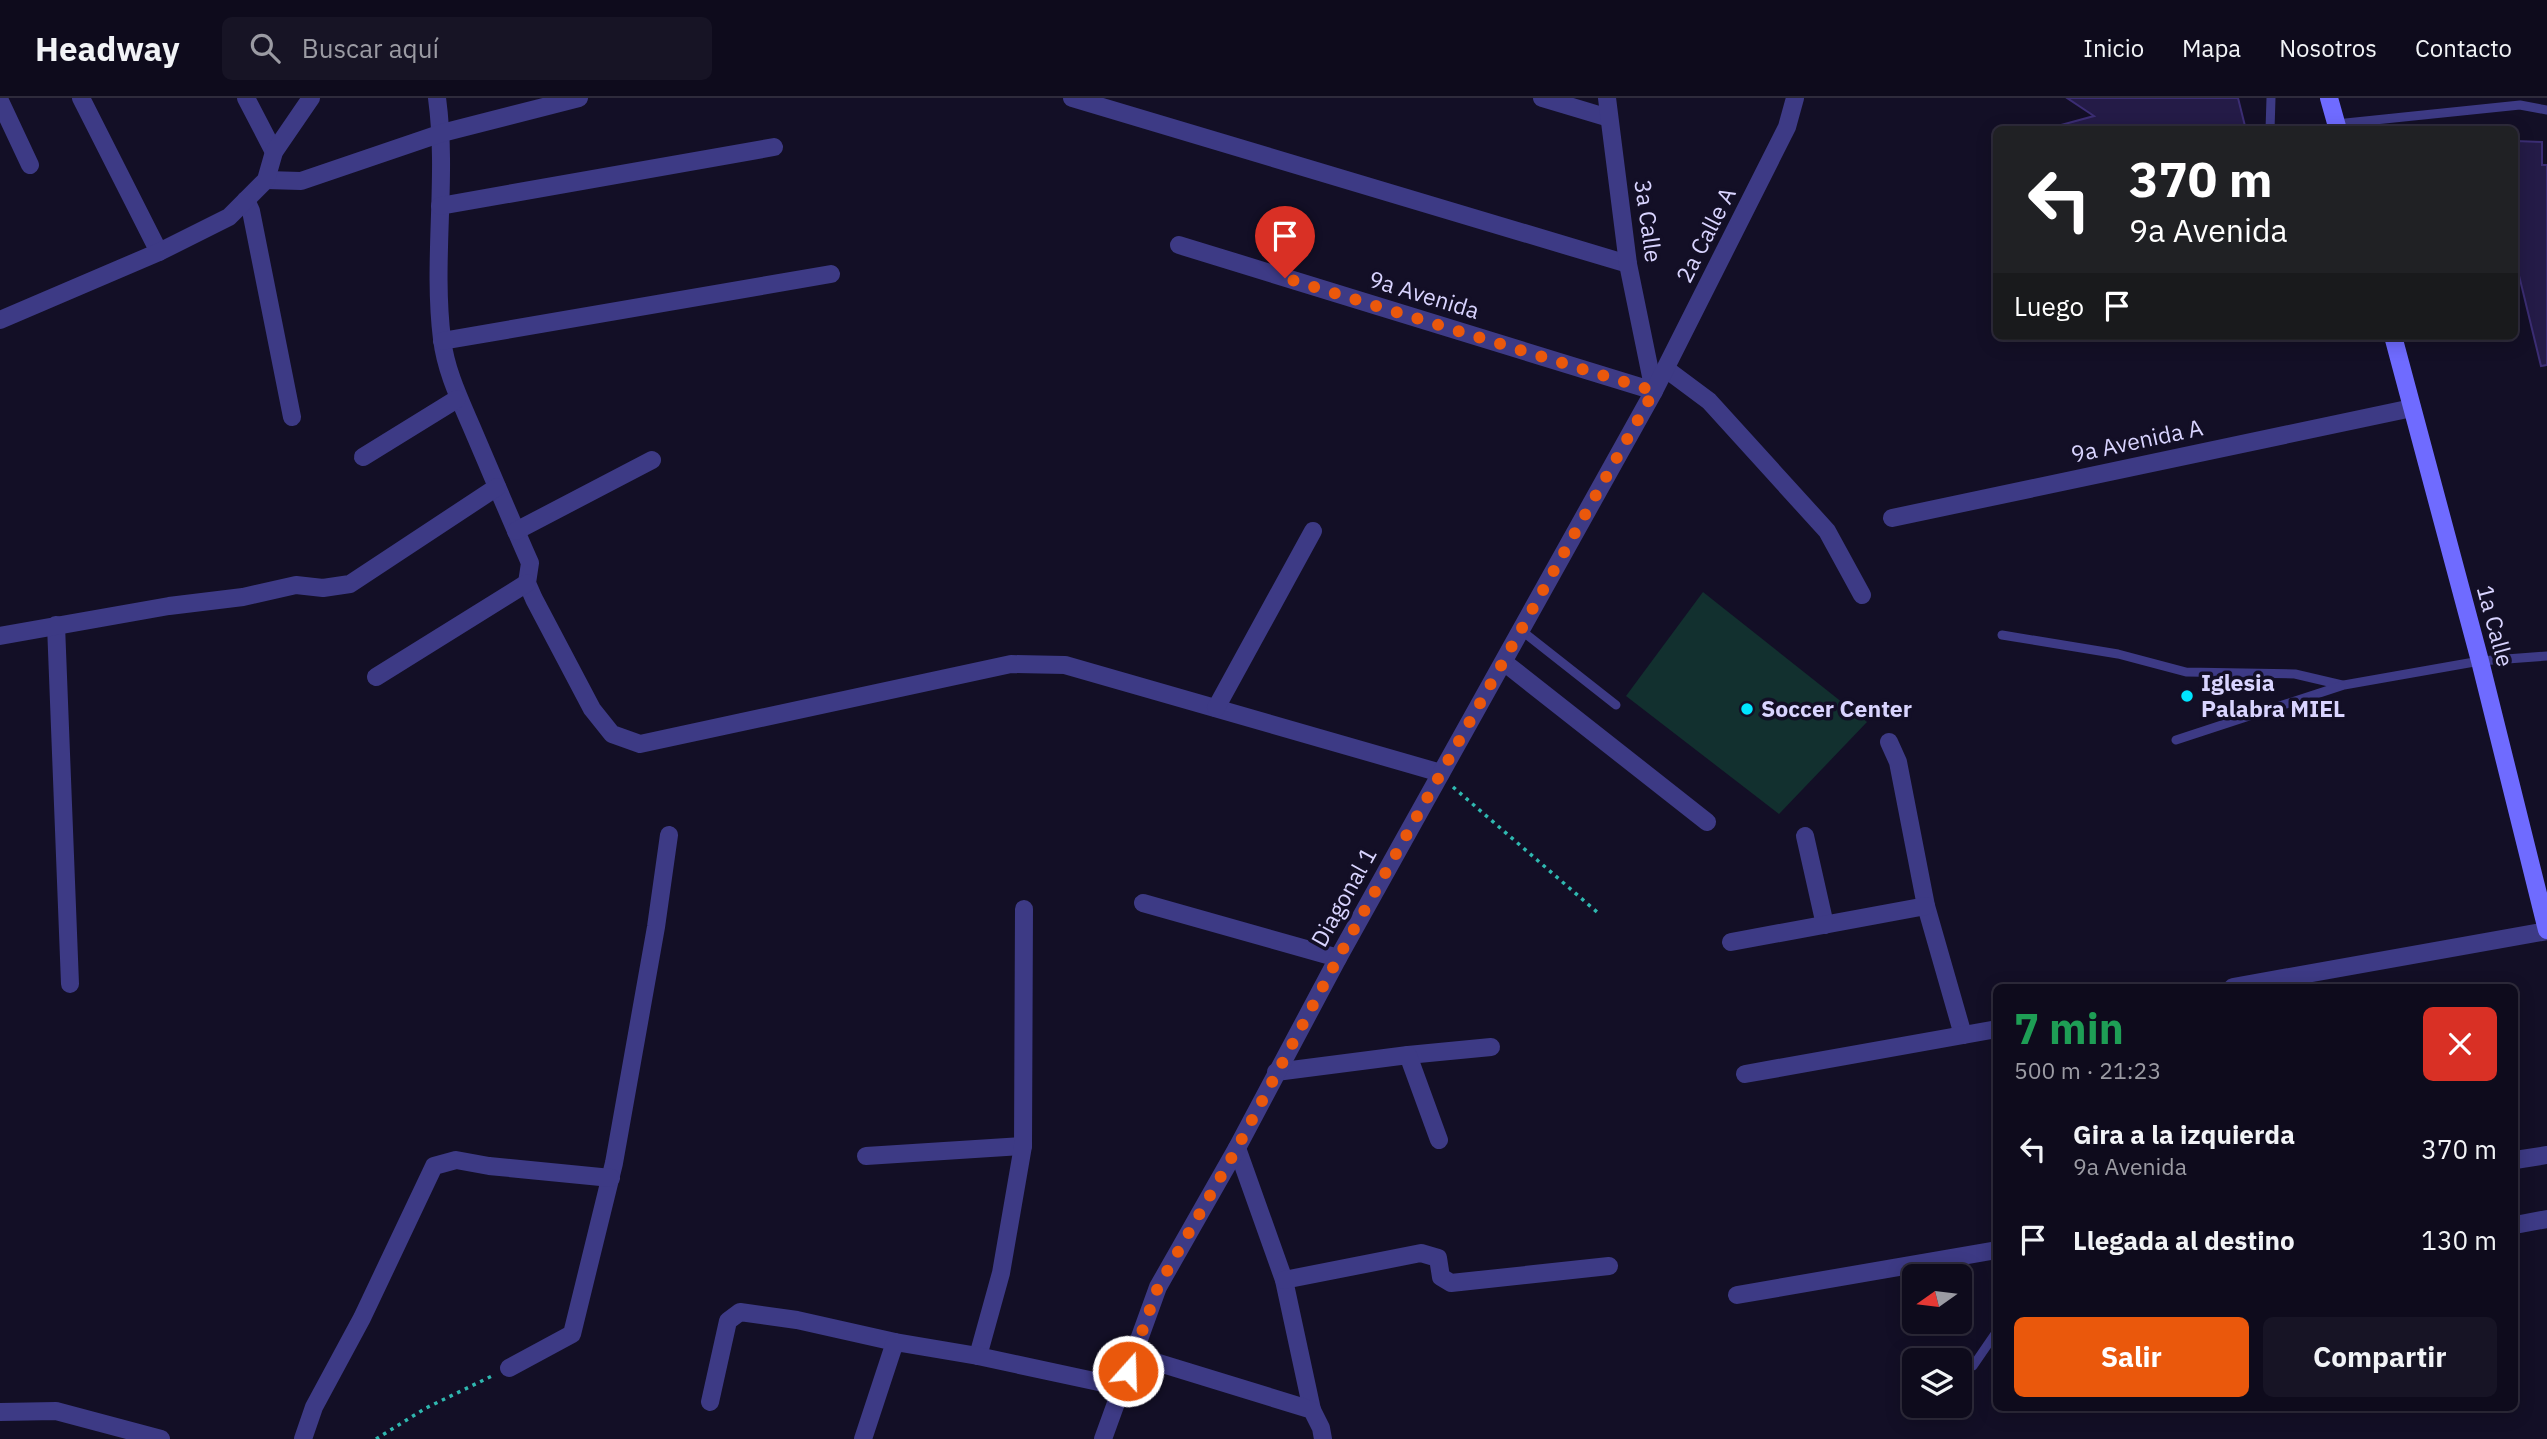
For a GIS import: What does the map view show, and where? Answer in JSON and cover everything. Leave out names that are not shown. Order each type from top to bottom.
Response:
[{"type":"main road","points":[[2329,98],[2337,126]]},
{"type":"main road","name":"1a Calle","points":[[2394,340],[2480,661],[2547,931]]},
{"type":"street","points":[[81,98],[159,252]]},
{"type":"street","points":[[246,98],[274,152]]},
{"type":"street","points":[[0,320],[159,252],[229,217],[266,180],[274,152],[311,98]]},
{"type":"street","points":[[437,98],[442,133],[439,282],[442,341],[457,399],[530,563],[527,583],[592,709],[612,734],[640,744],[1011,664],[1065,665],[1441,774]]},
{"type":"street","points":[[266,180],[301,181],[442,133],[579,98]]},
{"type":"street","points":[[1072,98],[1628,264]]},
{"type":"street","points":[[1542,98],[1609,118]]},
{"type":"street","name":"3a Calle","points":[[1607,98],[1628,264],[1654,391]]},
{"type":"street","name":"2a Calle A","points":[[1654,391],[1787,127],[1795,98]]},
{"type":"street","points":[[0,101],[30,165]]},
{"type":"street","points":[[440,206],[774,147]]},
{"type":"street","points":[[246,200],[251,211],[292,417]]},
{"type":"street","name":"9a Avenida","points":[[1179,245],[1654,391]]},
{"type":"street","points":[[442,341],[831,274]]},
{"type":"street","points":[[1666,369],[1709,401],[1827,531],[1862,595]]},
{"type":"street","name":"Diagonal 1","points":[[1102,1439],[1158,1287],[1654,391]]},
{"type":"street","points":[[363,457],[457,399]]},
{"type":"street","name":"9a Avenida A","points":[[1892,518],[2412,408]]},
{"type":"street","points":[[516,531],[652,460]]},
{"type":"street","points":[[0,636],[243,597],[296,585],[323,588],[350,584],[497,487]]},
{"type":"street","points":[[1216,708],[1313,531]]},
{"type":"street","points":[[376,677],[527,583]]},
{"type":"street","points":[[56,625],[69,984]]},
{"type":"street","points":[[1504,663],[1707,822]]},
{"type":"street","points":[[1889,742],[1898,762],[1926,906],[1963,1035]]},
{"type":"street","points":[[509,1368],[572,1334],[611,1178],[656,927],[669,835]]},
{"type":"street","points":[[1805,836],[1825,925]]},
{"type":"street","points":[[1143,903],[1338,958]]},
{"type":"street","points":[[1731,942],[1926,906]]},
{"type":"street","points":[[978,1356],[1001,1273],[1023,1146],[1024,909]]},
{"type":"street","points":[[2250,984],[2547,931]]},
{"type":"street","points":[[1745,1074],[1993,1030]]},
{"type":"street","points":[[1276,1072],[1491,1047]]},
{"type":"street","points":[[1408,1055],[1439,1140]]},
{"type":"street","points":[[866,1156],[1023,1146]]},
{"type":"street","points":[[1237,1148],[1284,1280],[1312,1410],[1323,1439]]},
{"type":"street","points":[[2518,1159],[2547,1154]]},
{"type":"street","points":[[303,1439],[314,1407],[362,1318],[434,1167],[456,1160],[489,1166],[611,1178]]},
{"type":"street","points":[[2518,1224],[2547,1219]]},
{"type":"street","points":[[1737,1295],[1993,1251]]},
{"type":"street","points":[[1284,1280],[1421,1253],[1438,1258],[1441,1277],[1451,1283],[1609,1266]]},
{"type":"street","points":[[710,1402],[728,1321],[740,1312],[797,1320],[1122,1387]]},
{"type":"street","points":[[863,1439],[895,1342]]},
{"type":"street","points":[[1133,1355],[1312,1410]]},
{"type":"street","points":[[0,1412],[56,1411],[161,1439]]},
{"type":"lane","points":[[2270,126],[2271,98]]},
{"type":"lane","points":[[2345,126],[2520,105],[2547,110]]},
{"type":"lane","points":[[1522,631],[1616,705]]},
{"type":"lane","points":[[2002,635],[2118,654],[2186,672],[2295,674],[2344,685]]},
{"type":"lane","points":[[2176,740],[2344,685],[2480,661],[2547,656]]},
{"type":"lane","points":[[1973,1366],[1993,1337]]},
{"type":"path","points":[[1441,774],[1597,912]]},
{"type":"path","points":[[376,1439],[426,1408],[509,1368]]},
{"type":"green space","name":"Soccer Center","points":[[1703,592],[1867,722],[1779,814],[1626,696]]},
{"type":"building","points":[[2067,98],[2238,98],[2245,126],[2061,126],[2094,116]]},
{"type":"building","points":[[2518,141],[2542,142],[2542,165],[2547,165],[2547,365],[2541,366],[2518,271]]},
{"type":"place","name":"Iglesia Palabra MIEL","points":[[2187,696]]},
{"type":"place","name":"Soccer Center","points":[[1747,709]]},
{"type":"route","points":[[1128,1371],[1158,1287],[1654,391],[1285,278]]}]
